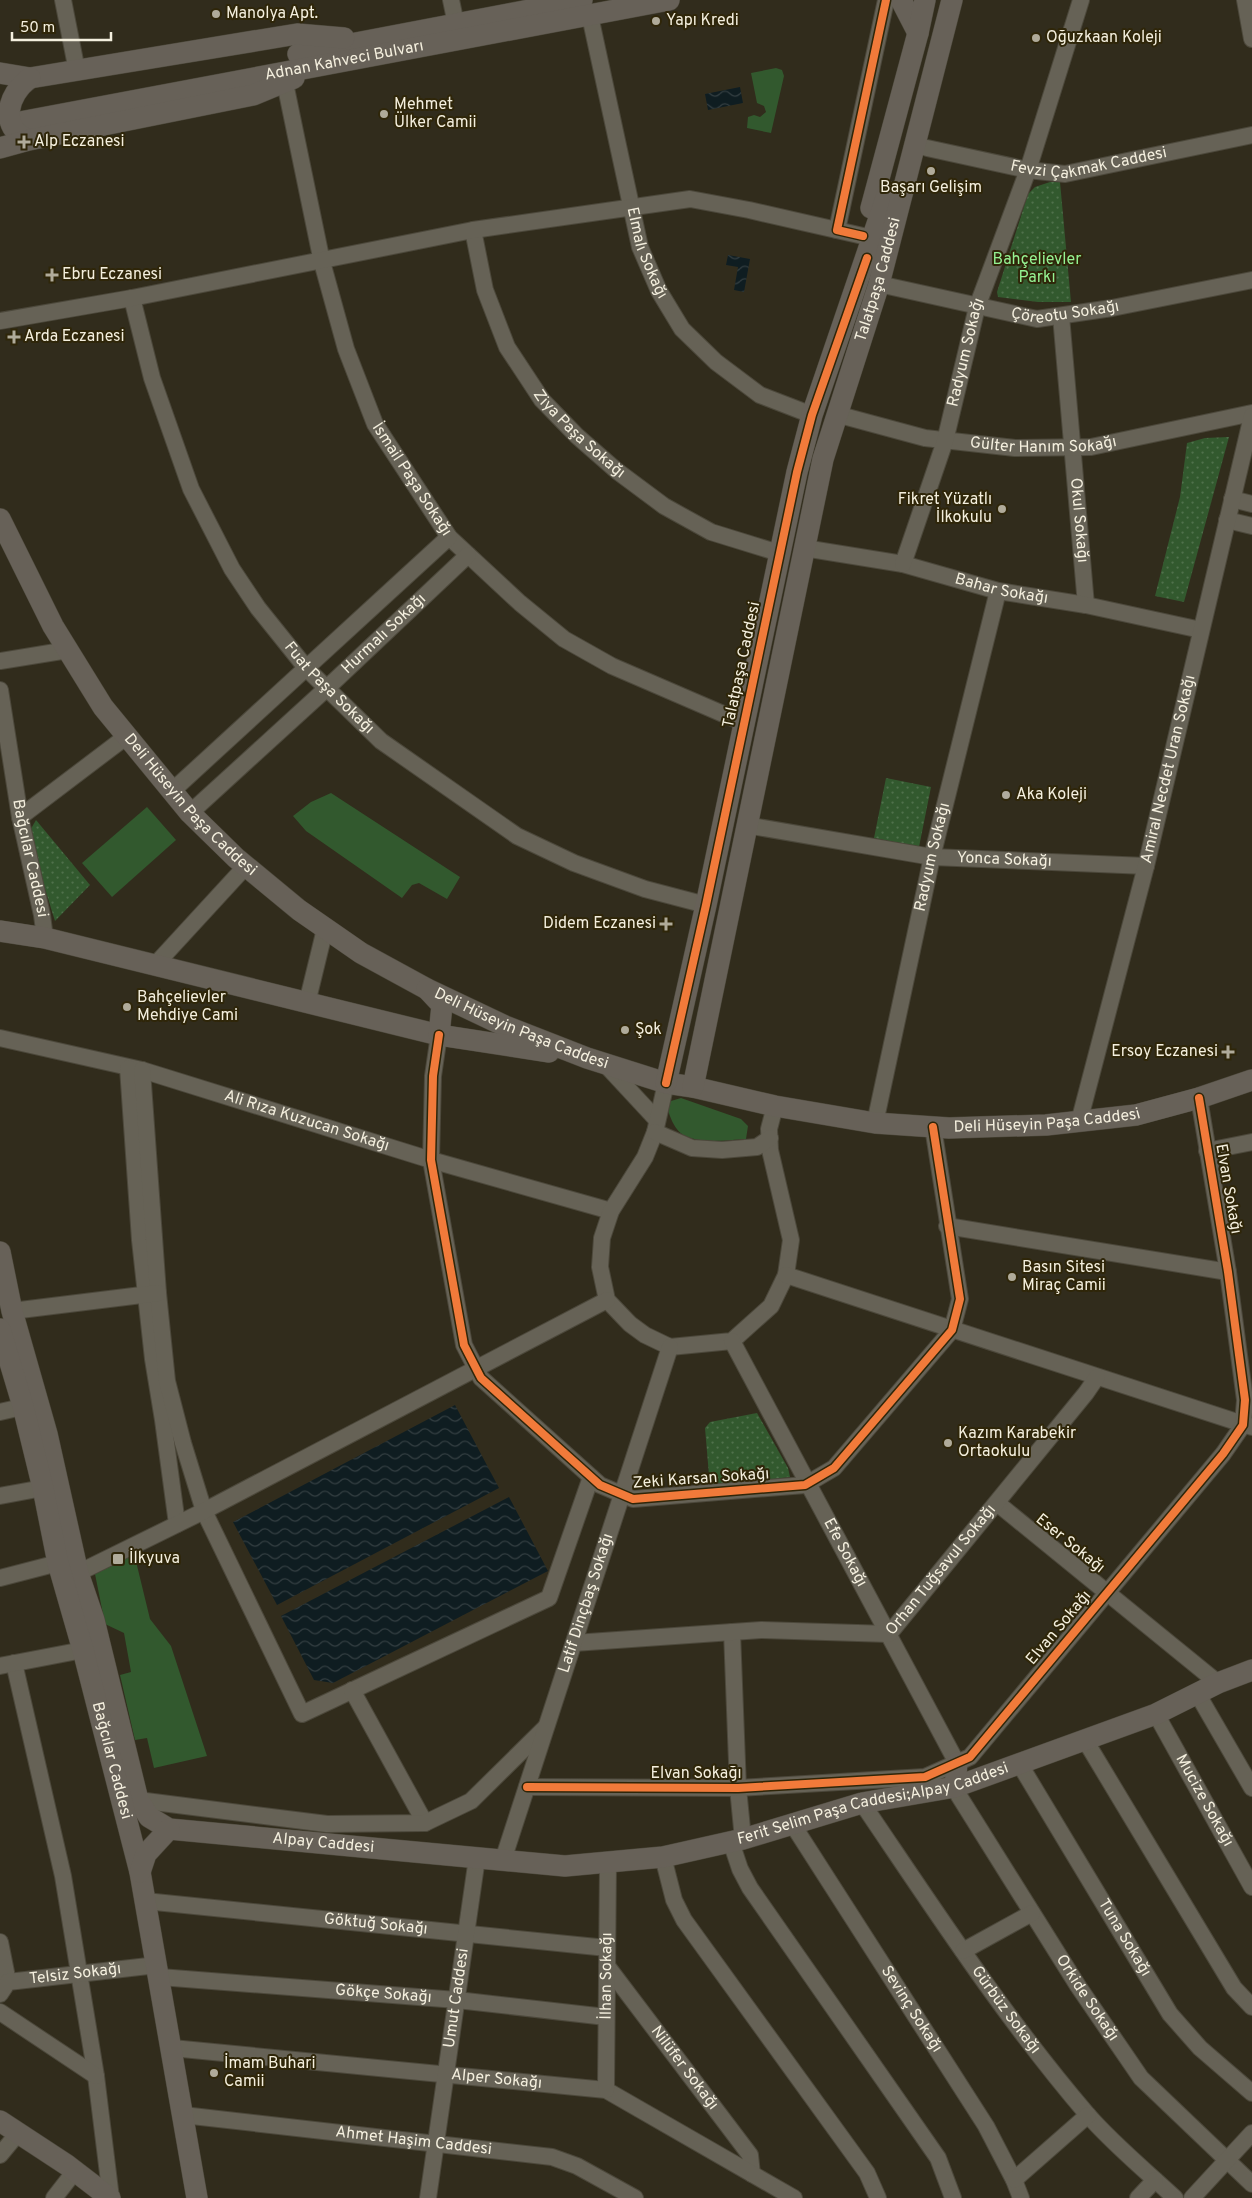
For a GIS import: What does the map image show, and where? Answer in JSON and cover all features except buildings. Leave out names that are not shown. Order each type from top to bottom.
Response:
[{"type":"main road","name":"Adnan Kahveci Bulvarı","points":[[22,124],[370,40],[456,24],[669,0]]},
{"type":"main road","points":[[901,0],[918,33]]},
{"type":"main road","points":[[867,258],[863,250],[863,236],[918,33],[925,0]]},
{"type":"main road","name":"Talatpaşa Caddesi","points":[[666,1083],[706,905],[797,472],[812,415],[867,258],[897,161],[939,0]]},
{"type":"main road","name":"Talatpaşa Caddesi","points":[[695,1079],[822,459],[879,284],[952,0]]},
{"type":"main road","points":[[879,284],[908,212],[966,0]]},
{"type":"main road","name":"Adnan Kahveci Bulvarı","points":[[22,124],[586,8]]},
{"type":"main road","points":[[0,73],[7,76],[30,78],[297,34],[370,40]]},
{"type":"main road","points":[[0,148],[22,124],[253,95],[286,82],[321,64]]},
{"type":"main road","points":[[22,124],[16,136],[8,129],[4,120],[4,112],[6,105],[17,89],[30,78]]},
{"type":"main road","name":"Deli Hüseyin Paşa Caddesi","points":[[0,519],[53,626],[103,707],[190,813],[246,866],[325,928],[361,953],[427,989],[505,1026],[596,1060],[666,1083],[695,1079],[774,1106],[875,1123],[933,1127],[1036,1126],[1079,1122],[1136,1115],[1199,1098],[1252,1080]]},
{"type":"main road","points":[[0,931],[45,938],[439,1035],[596,1060]]},
{"type":"main road","points":[[427,989],[442,1005],[439,1035]]},
{"type":"main road","points":[[0,1252],[31,1405],[78,1573],[94,1620],[138,1800],[149,1818],[169,1829],[146,1854],[140,1872]]},
{"type":"main road","name":"Bağcılar Caddesi","points":[[0,1329],[31,1405],[43,1488],[58,1563],[83,1650],[140,1872],[159,1971],[197,2198]]},
{"type":"main road","name":"Ferit Selim Paşa Caddesi;Alpay Caddesi","points":[[477,1858],[565,1866],[663,1857],[737,1840],[862,1804],[956,1787],[1156,1714],[1218,1683],[1250,1675]]},
{"type":"main road","points":[[956,1787],[957,1763]]},
{"type":"main road","name":"Alpay Caddesi","points":[[169,1829],[477,1858]]},
{"type":"main road","points":[[0,2121],[19,2132],[111,2198]]},
{"type":"street","points":[[63,0],[77,71]]},
{"type":"street","points":[[451,0],[456,24]]},
{"type":"street","points":[[837,230],[886,0]]},
{"type":"street","name":"Radyum Sokağı","points":[[904,564],[945,441],[977,307],[1028,170],[1081,0]]},
{"type":"street","points":[[1245,0],[1252,39]]},
{"type":"street","name":"Elmalı Sokağı","points":[[586,8],[640,247],[659,291],[682,328],[716,362],[760,395],[812,415]]},
{"type":"street","name":"İsmail Paşa Sokağı","points":[[286,82],[322,262],[346,349],[375,424],[449,537],[520,603],[564,639],[612,666],[744,723]]},
{"type":"street","name":"Fevzi Çakmak Caddesi","points":[[927,148],[1028,170],[1065,174],[1252,135]]},
{"type":"street","points":[[0,321],[322,262],[473,230],[690,199],[749,210],[863,236]]},
{"type":"street","name":"Ziya Paşa Sokağı","points":[[473,230],[485,290],[507,347],[542,400],[577,436],[617,472],[664,506],[711,532],[779,553]]},
{"type":"street","name":"Çöreotu Sokağı","points":[[879,284],[1037,319],[1112,308],[1252,280]]},
{"type":"street","name":"Fuat Paşa Sokağı","points":[[132,298],[152,378],[191,489],[232,568],[258,608],[307,669],[381,741],[517,836],[574,863],[645,889],[706,905]]},
{"type":"street","name":"Okul Sokağı","points":[[1061,316],[1086,605]]},
{"type":"street","name":"Gülter Hanım Sokağı","points":[[836,414],[925,438],[1015,448],[1090,447],[1197,423],[1252,414]]},
{"type":"street","name":"Amiral Necdet Uran Sokağı","points":[[1079,1122],[1146,866],[1252,414]]},
{"type":"street","points":[[1232,499],[1252,504]]},
{"type":"street","points":[[1227,520],[1252,526]]},
{"type":"street","name":"Hurmalı Sokağı","points":[[171,792],[449,537]]},
{"type":"street","name":"Bahar Sokağı","points":[[804,548],[904,564],[998,591],[1086,605],[1201,630]]},
{"type":"street","name":"Hurmalı Sokağı","points":[[190,813],[328,688],[468,555]]},
{"type":"street","name":"Radyum Sokağı","points":[[875,1123],[932,857],[998,591]]},
{"type":"street","points":[[0,661],[68,650]]},
{"type":"street","name":"Bağcılar Caddesi","points":[[0,690],[20,817],[42,915],[45,938]]},
{"type":"street","points":[[20,817],[127,736]]},
{"type":"street","name":"Yonca Sokağı","points":[[746,825],[932,857],[1146,866]]},
{"type":"street","points":[[155,965],[246,866]]},
{"type":"street","points":[[306,1003],[325,928]]},
{"type":"street","name":"Zeki Karsan Sokağı","points":[[439,1035],[433,1076],[432,1160],[464,1345],[481,1378],[600,1486],[633,1499],[805,1485],[834,1468],[952,1330],[960,1300],[933,1127]]},
{"type":"street","name":"Ali Rıza Kuzucan Sokağı","points":[[0,1038],[135,1069],[432,1160],[611,1211]]},
{"type":"street","points":[[596,1060],[656,1125],[692,1148],[715,1150],[758,1148],[770,1138]]},
{"type":"street","points":[[135,1069],[153,1294],[153,1359],[164,1420],[177,1524]]},
{"type":"street","points":[[666,1083],[656,1125],[645,1157],[611,1211],[602,1238],[600,1267],[607,1300],[630,1324],[645,1335],[670,1347],[732,1341],[771,1306],[786,1275],[792,1240],[770,1150],[769,1129],[774,1106]]},
{"type":"street","name":"Elvan Sokağı","points":[[527,1787],[738,1788],[925,1777],[970,1757],[1247,1426],[1228,1272],[1199,1098]]},
{"type":"street","points":[[1207,1151],[1252,1142]]},
{"type":"street","points":[[948,1226],[1228,1272]]},
{"type":"street","points":[[786,1275],[1247,1426]]},
{"type":"street","points":[[12,1311],[153,1294]]},
{"type":"street","points":[[153,1294],[168,1381],[183,1443],[204,1511],[302,1714],[549,1598],[591,1477]]},
{"type":"street","points":[[78,1573],[204,1511],[607,1300]]},
{"type":"street","name":"Efe Sokağı","points":[[732,1341],[957,1763]]},
{"type":"street","name":"Latif Dinçbaş Sokağı","points":[[503,1860],[670,1347]]},
{"type":"street","name":"Orhan Tuğsavul Sokağı","points":[[574,1643],[761,1630],[889,1634],[997,1503],[1097,1377]]},
{"type":"street","points":[[0,1412],[31,1405]]},
{"type":"street","points":[[0,1496],[43,1488]]},
{"type":"street","name":"Eser Sokağı","points":[[997,1503],[1218,1683]]},
{"type":"street","points":[[0,1578],[58,1563]]},
{"type":"street","points":[[732,1632],[738,1788],[737,1840],[740,1869],[750,1888],[938,2158],[953,2198]]},
{"type":"street","points":[[83,1650],[7,1665],[63,1876],[96,2076],[111,2198]]},
{"type":"street","points":[[352,1690],[425,1823]]},
{"type":"street","points":[[1197,1693],[1252,1788]]},
{"type":"street","name":"Mucize Sokağı","points":[[1156,1714],[1252,1887]]},
{"type":"street","points":[[138,1800],[327,1824],[425,1823],[470,1801],[547,1726]]},
{"type":"street","points":[[1085,1740],[1234,1988],[1252,2007]]},
{"type":"street","name":"Tuna Sokağı","points":[[1019,1763],[1170,2014],[1200,2048],[1252,2093]]},
{"type":"street","name":"Orkide Sokağı","points":[[956,1787],[959,1796],[1078,1986],[1141,2078],[1252,2184]]},
{"type":"street","name":"Gürbüz Sokağı","points":[[862,1804],[962,1951],[1088,2115],[1175,2198]]},
{"type":"street","name":"Sevinç Sokağı","points":[[793,1825],[986,2126],[1014,2180],[1021,2198]]},
{"type":"street","points":[[663,1857],[674,1900],[684,1920],[868,2173],[878,2198]]},
{"type":"street","name":"Umut Caddesi","points":[[428,2198],[477,1858]]},
{"type":"street","name":"İlhan Sokağı","points":[[606,2090],[608,1862]]},
{"type":"street","name":"Göktuğ Sokağı","points":[[145,1901],[607,1948]]},
{"type":"street","points":[[962,1951],[1032,1913]]},
{"type":"street","points":[[0,1942],[4,1988]]},
{"type":"street","name":"Nilüfer Sokağı","points":[[606,1966],[750,2155],[752,2174]]},
{"type":"street","name":"Telsiz Sokağı","points":[[4,1988],[79,1973],[159,1971]]},
{"type":"street","name":"Gökçe Sokağı","points":[[159,1971],[457,2000],[606,2017]]},
{"type":"street","points":[[0,2012],[96,2076]]},
{"type":"street","name":"Alper Sokağı","points":[[172,2048],[606,2090],[794,2198]]},
{"type":"street","name":"Ahmet Haşim Caddesi","points":[[183,2114],[552,2157],[578,2166],[635,2198]]},
{"type":"street","points":[[1014,2180],[1088,2115]]},
{"type":"street","points":[[0,2155],[19,2132]]},
{"type":"street","points":[[1192,2198],[1252,2133]]},
{"type":"street","points":[[54,2198],[75,2171]]},
{"type":"street","points":[[1138,2198],[1156,2180]]},
{"type":"green space","points":[[776,68],[782,70],[784,76],[771,133],[747,128],[748,117],[754,115],[760,117],[766,112],[764,106],[757,103],[751,73]]},
{"type":"green space","name":"Bahçelievler Parkı","points":[[1050,182],[1060,182],[1071,302],[1038,302],[998,297],[997,292],[1028,194],[1035,187]]},
{"type":"green space","points":[[1229,437],[1184,602],[1155,596],[1180,497],[1187,443],[1205,438]]},
{"type":"green space","points":[[886,778],[931,787],[919,847],[874,838]]},
{"type":"green space","points":[[331,793],[460,877],[447,899],[419,883],[412,885],[402,898],[306,831],[293,816],[311,802]]},
{"type":"green space","points":[[147,807],[176,840],[112,897],[82,863]]},
{"type":"green space","points":[[36,820],[90,885],[55,921],[28,834]]},
{"type":"green space","points":[[681,1098],[741,1119],[748,1126],[746,1139],[707,1141],[682,1134],[674,1124],[667,1107],[671,1101]]},
{"type":"green space","points":[[757,1413],[788,1468],[790,1477],[710,1487],[705,1428],[710,1422]]},
{"type":"green space","points":[[133,1549],[150,1619],[171,1646],[207,1756],[154,1768],[147,1738],[135,1740],[120,1675],[131,1672],[124,1633],[105,1624],[94,1569]]},
{"type":"water","points":[[740,87],[743,103],[708,110],[705,94]]},
{"type":"water","points":[[728,255],[750,259],[744,292],[734,290],[738,267],[726,265]]},
{"type":"water","points":[[455,1405],[499,1488],[277,1605],[233,1522]]},
{"type":"water","points":[[509,1497],[548,1571],[333,1683],[314,1680],[281,1616]]},
{"type":"cycle path","points":[[863,236],[837,230],[886,0]]},
{"type":"cycle path","points":[[666,1083],[706,905],[797,472],[812,415],[867,258]]},
{"type":"cycle path","points":[[439,1035],[433,1076],[431,1160],[464,1345],[481,1378],[600,1485],[633,1499],[805,1485],[834,1468],[952,1330],[960,1299],[933,1127]]},
{"type":"cycle path","points":[[527,1787],[738,1788],[925,1777],[970,1757],[1223,1454],[1243,1425],[1245,1400],[1228,1272],[1199,1098]]},
{"type":"place","name":"Manolya Apt.","points":[[216,14]]},
{"type":"place","name":"Yapı Kredi","points":[[656,21]]},
{"type":"place","name":"Oğuzkaan Koleji","points":[[1036,38]]},
{"type":"place","name":"Mehmet Ülker Camii","points":[[384,114]]},
{"type":"place","name":"Alp Eczanesi","points":[[24,142]]},
{"type":"place","name":"Başarı Gelişim","points":[[931,171]]},
{"type":"place","name":"Ebru Eczanesi","points":[[52,275]]},
{"type":"place","name":"Arda Eczanesi","points":[[14,337]]},
{"type":"place","name":"Fikret Yüzatlı İlkokulu","points":[[1002,509]]},
{"type":"place","name":"Aka Koleji","points":[[1006,795]]},
{"type":"place","name":"Didem Eczanesi","points":[[666,924]]},
{"type":"place","name":"Bahçelievler Mehdiye Cami","points":[[127,1007]]},
{"type":"place","name":"Şok","points":[[625,1030]]},
{"type":"place","name":"Ersoy Eczanesi","points":[[1228,1052]]},
{"type":"place","name":"Basın Sitesi Miraç Camii","points":[[1012,1277]]},
{"type":"place","name":"Kazım Karabekir Ortaokulu","points":[[948,1443]]},
{"type":"place","name":"İlkyuva","points":[[118,1559]]},
{"type":"place","name":"İmam Buhari Camii","points":[[214,2073]]}]
